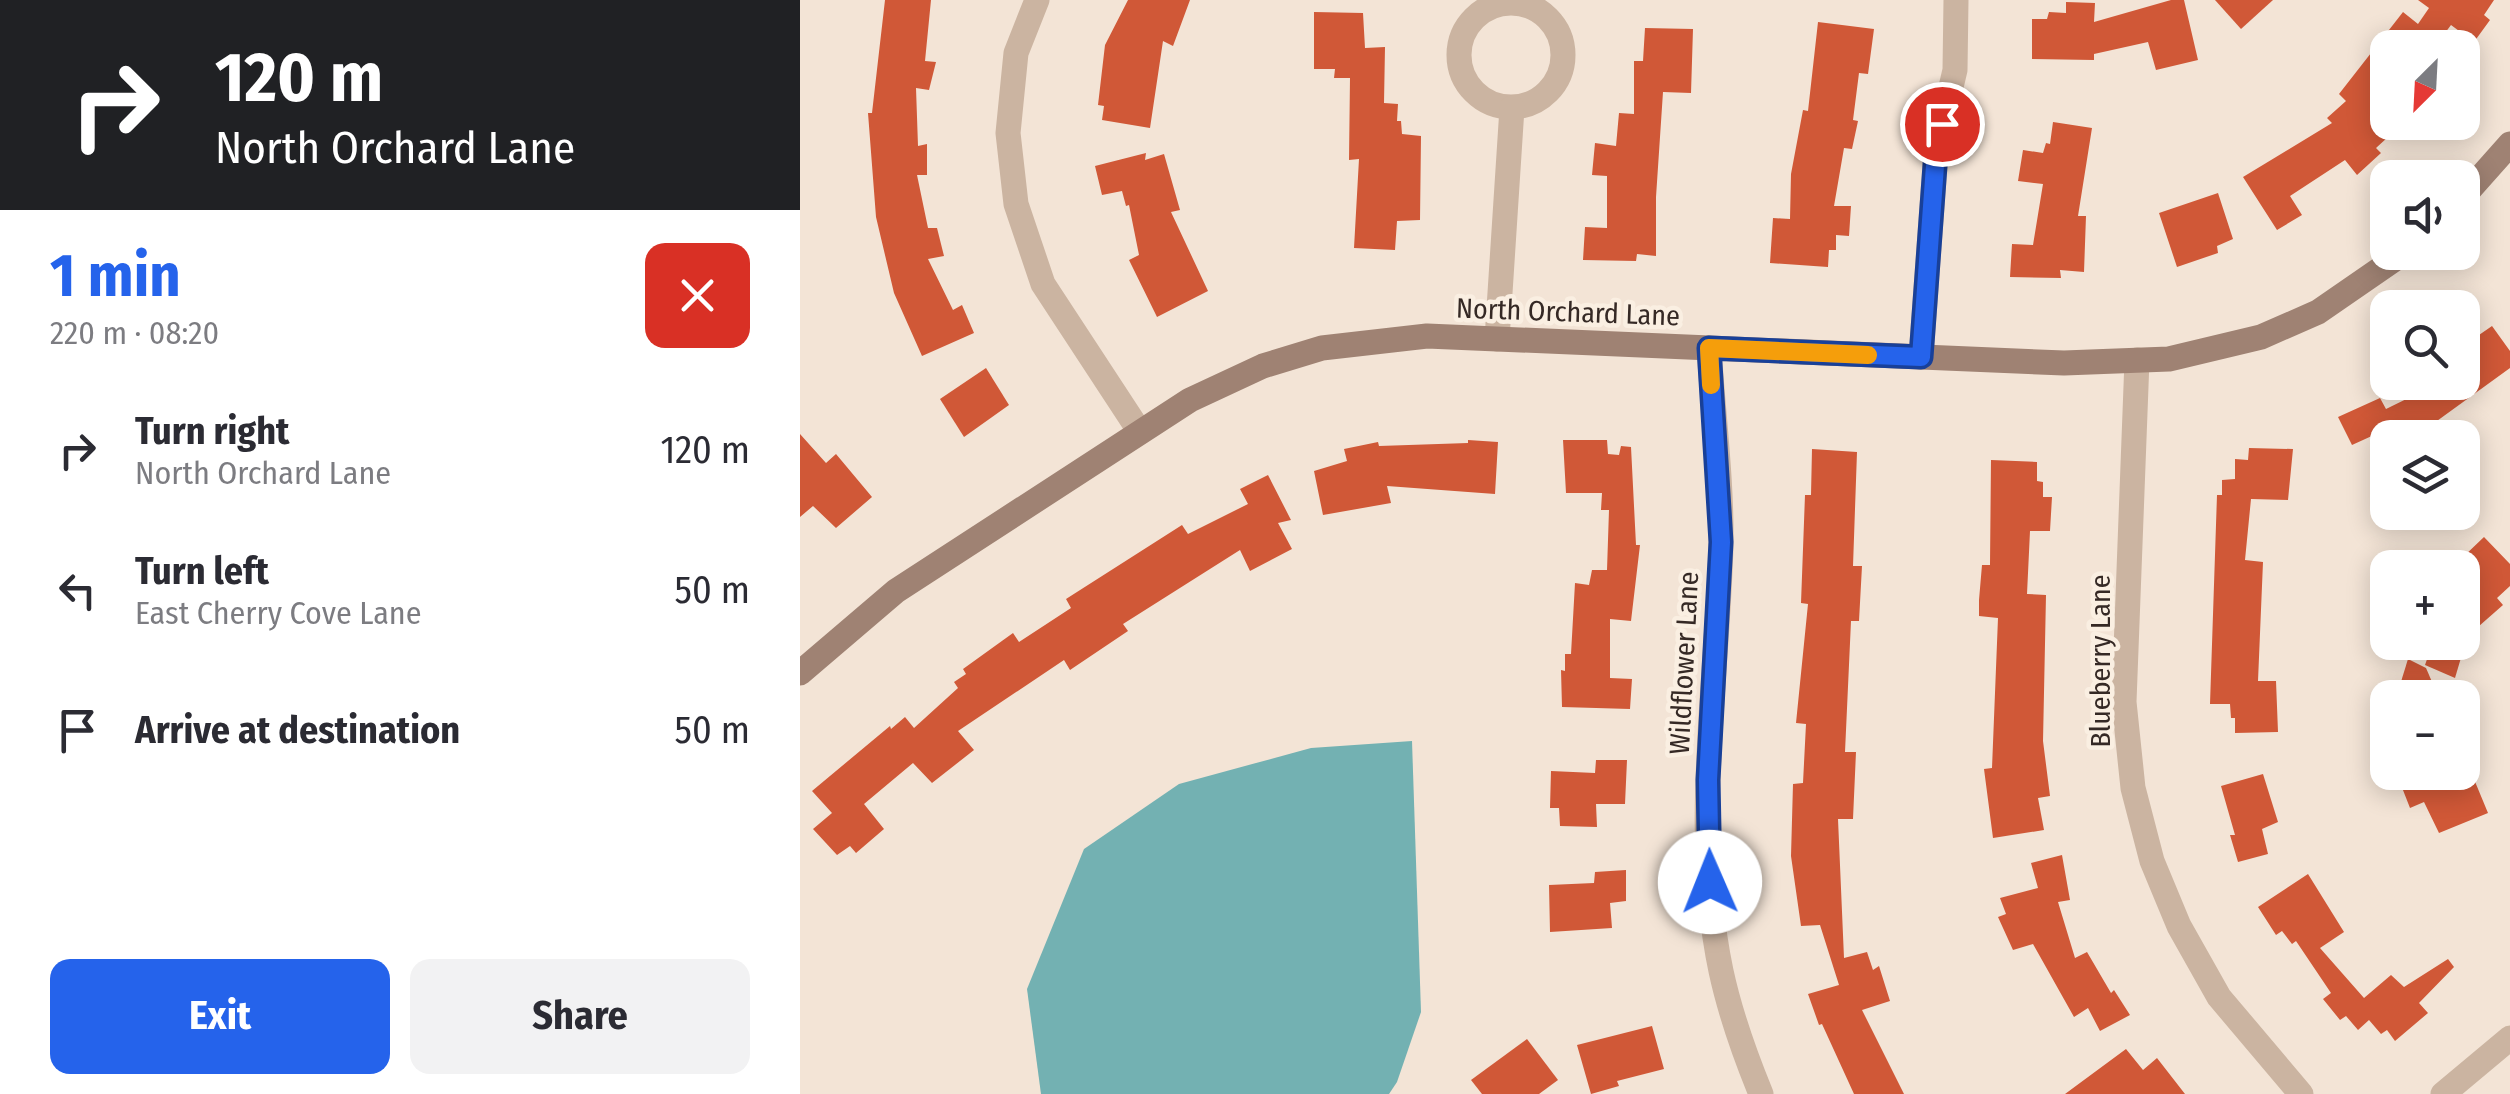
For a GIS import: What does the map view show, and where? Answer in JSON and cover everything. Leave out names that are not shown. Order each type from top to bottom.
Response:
[{"type":"street","points":[[1037,0],[1016,53],[1008,133],[1016,204],[1043,284],[1140,432]]},
{"type":"street","points":[[1921,357],[1936,152],[1955,70],[1956,0]]},
{"type":"street","points":[[1516,3],[1533,7],[1558,31],[1563,66],[1545,95],[1512,108],[1481,98],[1469,86],[1459,54],[1470,22],[1483,11],[1516,3]]},
{"type":"street","points":[[1497,339],[1512,108]]},
{"type":"street","points":[[2480,178],[2510,144]]},
{"type":"street","name":"North Orchard Lane","points":[[804,661],[896,591],[1190,400],[1249,373],[1322,348],[1426,336],[2064,363],[2168,359],[2260,337],[2318,312],[2379,270]]},
{"type":"street","name":"Wildflower Lane","points":[[1709,348],[1721,542],[1708,780],[1710,882],[1720,970],[1761,1094]]},
{"type":"street","name":"Blueberry Lane","points":[[2136,360],[2124,702],[2133,788],[2152,861],[2179,926],[2220,997],[2301,1094]]},
{"type":"street","points":[[2443,1094],[2510,1038]]},
{"type":"water","points":[[1412,741],[1421,1012],[1397,1082],[1389,1094],[1041,1094],[1027,989],[1084,849],[1179,784],[1311,748]]},
{"type":"building","points":[[885,0],[931,0],[925,61],[936,62],[929,90],[916,88],[918,146],[927,144],[927,175],[917,175],[928,228],[937,228],[944,256],[928,259],[953,310],[962,305],[974,333],[922,356],[894,293],[876,217],[868,113],[872,113]]},
{"type":"building","points":[[1128,0],[1190,0],[1173,46],[1163,41],[1150,128],[1102,120],[1104,106],[1098,105],[1105,45]]},
{"type":"building","points":[[2171,0],[2184,0],[2198,60],[2156,70],[2148,42],[2094,54],[2094,60],[2032,59],[2032,19],[2047,19],[2049,12],[2066,13],[2066,2],[2095,3],[2094,22]]},
{"type":"building","points":[[2215,0],[2273,0],[2241,29]]},
{"type":"building","points":[[2418,0],[2494,0],[2484,15],[2490,20],[2480,34],[2480,30],[2458,30],[2451,25],[2447,30],[2389,30],[2403,12],[2418,24],[2429,8]]},
{"type":"building","points":[[1314,12],[1363,13],[1365,48],[1385,47],[1384,103],[1398,104],[1397,121],[1401,121],[1402,134],[1421,136],[1420,220],[1397,221],[1395,250],[1354,248],[1359,159],[1349,160],[1350,78],[1334,78],[1335,69],[1314,69]]},
{"type":"building","points":[[1818,22],[1874,29],[1868,74],[1859,73],[1853,120],[1858,121],[1852,149],[1844,148],[1834,206],[1851,206],[1849,236],[1836,235],[1836,250],[1829,250],[1828,267],[1770,263],[1773,218],[1790,219],[1791,174],[1803,110],[1808,111]]},
{"type":"building","points":[[1645,28],[1693,29],[1691,93],[1663,92],[1656,256],[1637,254],[1636,261],[1583,260],[1585,227],[1607,228],[1607,176],[1592,175],[1595,143],[1616,146],[1619,113],[1634,114],[1634,61],[1643,61]]},
{"type":"building","points":[[2370,54],[2370,140],[2385,140],[2376,148],[2381,153],[2357,175],[2345,160],[2290,196],[2302,215],[2277,230],[2243,177],[2332,123],[2327,118],[2346,101],[2339,94]]},
{"type":"building","points":[[2053,122],[2092,128],[2078,216],[2086,216],[2084,272],[2060,270],[2061,278],[2010,277],[2012,244],[2033,245],[2043,184],[2018,181],[2023,150],[2043,153],[2046,143],[2050,144]]},
{"type":"building","points":[[1146,153],[1145,160],[1164,154],[1180,210],[1171,212],[1208,291],[1157,317],[1129,260],[1139,255],[1129,205],[1126,206],[1122,191],[1102,195],[1095,166]]},
{"type":"building","points":[[2218,193],[2233,239],[2217,246],[2218,253],[2177,267],[2159,213]]},
{"type":"building","points":[[2492,326],[2510,351],[2510,368],[2480,390],[2480,334]]},
{"type":"building","points":[[986,368],[1009,405],[964,437],[940,399]]},
{"type":"building","points":[[2376,400],[2381,400],[2386,409],[2404,400],[2466,400],[2438,420],[2370,420],[2370,437],[2352,445],[2338,417]]},
{"type":"building","points":[[800,434],[826,463],[836,454],[872,497],[836,528],[813,506],[800,517]]},
{"type":"building","points":[[1468,440],[1498,442],[1495,494],[1387,486],[1391,503],[1323,515],[1314,471],[1347,461],[1344,449],[1378,442],[1379,446]]},
{"type":"building","points":[[1563,440],[1607,440],[1608,454],[1619,455],[1621,446],[1631,447],[1636,545],[1640,545],[1631,621],[1610,619],[1610,678],[1632,679],[1630,709],[1562,707],[1561,670],[1565,671],[1565,654],[1571,654],[1575,583],[1589,585],[1592,570],[1607,570],[1609,510],[1601,510],[1602,493],[1566,493]]},
{"type":"building","points":[[2249,448],[2293,449],[2288,500],[2251,499],[2245,560],[2263,562],[2258,681],[2276,681],[2278,732],[2235,733],[2230,704],[2210,704],[2217,495],[2222,495],[2222,480],[2235,479],[2235,459],[2248,460]]},
{"type":"building","points":[[1812,449],[1857,452],[1853,566],[1862,566],[1859,621],[1851,621],[1845,752],[1856,752],[1853,819],[1838,819],[1844,958],[1867,952],[1873,970],[1879,966],[1890,1001],[1862,1010],[1904,1094],[1854,1094],[1808,994],[1839,985],[1820,925],[1801,926],[1791,856],[1793,784],[1803,783],[1806,724],[1796,723],[1808,604],[1801,603],[1805,495],[1811,495]]},
{"type":"building","points":[[1991,460],[2037,462],[2037,481],[2043,482],[2043,497],[2052,497],[2050,531],[2030,531],[2027,594],[2046,595],[2043,741],[2050,796],[2038,798],[2044,830],[1993,838],[1984,769],[1992,768],[1998,618],[1979,616],[1982,565],[1990,565]]},
{"type":"building","points":[[1268,475],[1291,520],[1278,523],[1292,549],[1250,571],[1240,550],[1123,624],[1128,631],[1070,670],[1064,660],[958,731],[974,750],[932,783],[913,763],[864,804],[884,829],[856,853],[850,846],[837,855],[813,829],[832,813],[812,791],[890,726],[891,729],[905,717],[914,728],[958,688],[954,682],[966,674],[963,669],[1013,633],[1019,642],[1071,608],[1066,599],[1182,525],[1188,534],[1248,504],[1240,489]]},
{"type":"building","points":[[2484,537],[2510,564],[2510,586],[2497,598],[2503,605],[2480,625],[2480,550],[2470,550]]},
{"type":"building","points":[[2410,660],[2426,668],[2431,680],[2402,680]]},
{"type":"building","points":[[2427,660],[2460,660],[2455,678],[2425,665]]},
{"type":"building","points":[[1596,760],[1627,760],[1625,804],[1596,804],[1597,827],[1560,826],[1559,808],[1550,808],[1551,771],[1595,773]]},
{"type":"building","points":[[2263,774],[2278,822],[2262,829],[2268,854],[2238,862],[2221,786]]},
{"type":"building","points":[[2403,790],[2478,790],[2488,813],[2439,833],[2424,802],[2410,808]]},
{"type":"building","points":[[2062,855],[2070,900],[2058,902],[2075,958],[2087,952],[2111,993],[2114,990],[2130,1015],[2100,1031],[2088,1008],[2074,1017],[2033,944],[2013,950],[1998,917],[2006,914],[2000,898],[2038,888],[2031,863]]},
{"type":"building","points":[[1626,870],[1626,901],[1610,903],[1612,928],[1550,932],[1549,885],[1594,883],[1595,872]]},
{"type":"building","points":[[2308,874],[2344,932],[2320,948],[2364,998],[2391,975],[2404,987],[2448,959],[2454,967],[2419,1003],[2428,1013],[2395,1041],[2387,1030],[2381,1034],[2369,1020],[2358,1030],[2346,1016],[2340,1020],[2323,999],[2331,993],[2296,941],[2292,944],[2282,931],[2276,935],[2258,907]]},
{"type":"building","points":[[1652,1026],[1664,1069],[1617,1081],[1619,1086],[1591,1094],[1577,1045]]},
{"type":"building","points":[[1527,1039],[1558,1080],[1539,1094],[1482,1094],[1471,1080]]},
{"type":"building","points":[[2126,1049],[2143,1070],[2157,1058],[2185,1094],[2065,1094]]},
{"type":"slow traffic","points":[[1711,385],[1709,348],[1868,355]]},
{"type":"route","points":[[1710,882],[1708,780],[1721,542],[1709,348],[1921,357],[1936,152],[1942,124]]}]
